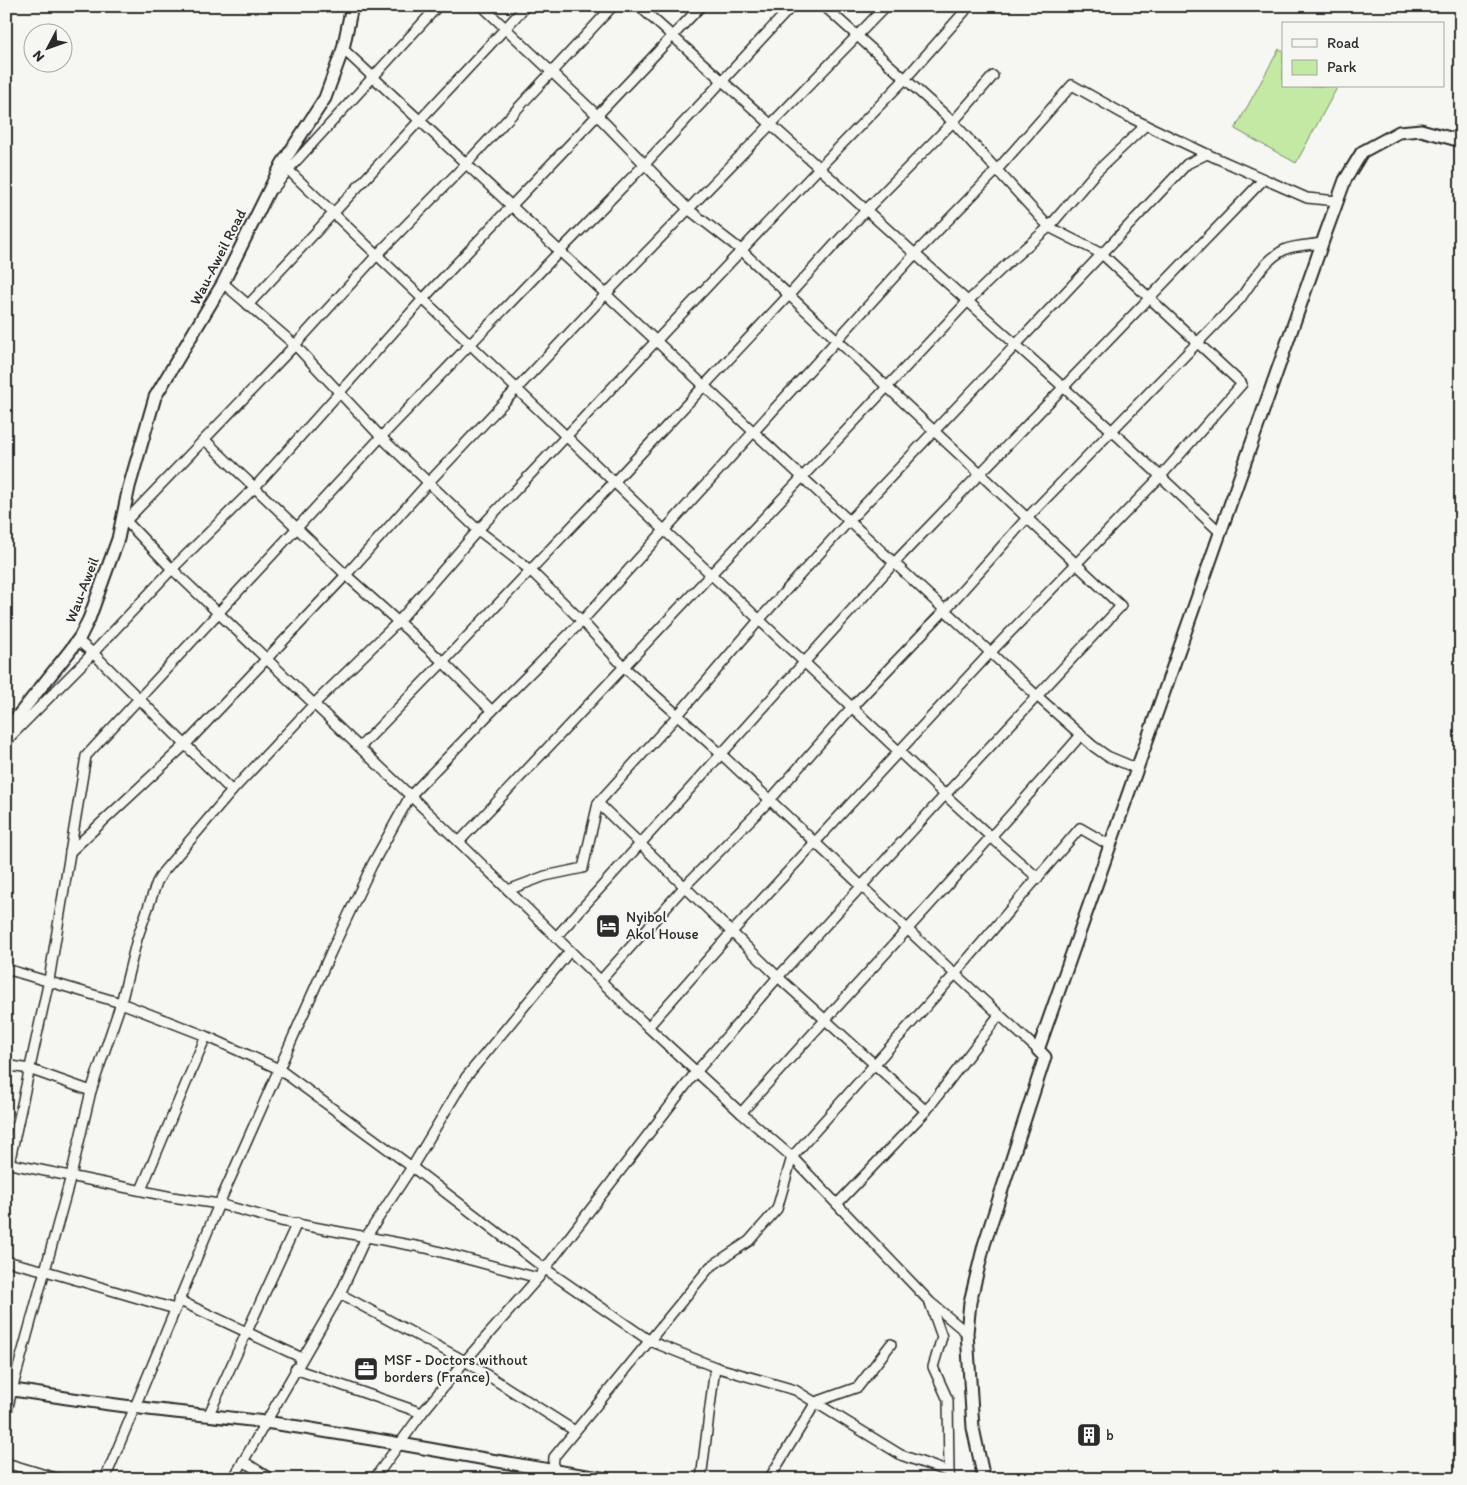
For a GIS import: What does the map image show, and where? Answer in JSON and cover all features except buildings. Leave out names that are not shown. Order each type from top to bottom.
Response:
[{"type":"street","name":"Wau-Aweil Road","points":[[124,523],[129,487],[155,397],[223,283],[259,209],[325,98],[343,49],[352,6]]},
{"type":"street","points":[[438,6],[373,77],[285,167],[472,344],[664,530],[945,795],[1038,878]]},
{"type":"street","points":[[374,1479],[422,1414],[465,1361],[538,1278],[696,1072],[778,977],[1121,606],[741,250],[688,209],[598,116],[482,6]]},
{"type":"street","points":[[248,305],[526,6]]},
{"type":"street","points":[[613,6],[466,164],[377,255],[295,345],[124,523],[459,842],[648,1027],[792,1158],[930,1302],[967,1333]]},
{"type":"street","points":[[638,6],[1111,430],[1221,532]]},
{"type":"street","points":[[6,742],[172,569],[254,487],[424,299],[673,38],[701,6]]},
{"type":"street","points":[[538,1278],[426,1248],[281,1221],[219,1204],[8,1164],[49,980],[86,756],[381,437],[645,164],[792,6]]},
{"type":"street","points":[[648,1027],[732,932],[990,653],[1161,476],[1242,384],[1102,254],[1049,227],[953,122],[824,6]]},
{"type":"street","points":[[70,852],[185,744],[346,575],[429,482],[606,294],[886,6]]},
{"type":"street","points":[[6,1415],[9,1390],[46,1271],[91,1092],[121,1003],[137,939],[157,882],[169,864],[232,791],[314,704],[398,622],[478,530],[741,250],[905,79],[965,10]]},
{"type":"street","points":[[343,49],[1037,696],[1107,756],[1138,769]]},
{"type":"street","points":[[360,747],[705,386],[866,210],[953,122],[992,76]]},
{"type":"street","points":[[105,1479],[219,1204],[330,954],[372,865],[410,796],[582,621],[915,254],[996,171],[1072,85],[1146,124],[1264,180],[1307,198],[1338,201]]},
{"type":"street","points":[[459,842],[968,301],[1049,227],[1096,172],[1146,124]]},
{"type":"street","points":[[1038,1050],[1345,180],[1362,152],[1399,132],[1421,130],[1461,141]]},
{"type":"street","points":[[508,890],[546,876],[583,868],[598,803],[849,521],[1187,164],[1207,154]]},
{"type":"street","points":[[556,937],[894,564],[1264,180]]},
{"type":"street","points":[[601,980],[685,886],[770,800],[852,706],[945,610],[1027,518],[1240,299],[1254,278],[1274,258],[1287,249],[1322,243]]},
{"type":"street","points":[[223,283],[295,345],[381,437],[478,530],[530,570],[582,621],[624,668],[721,754],[1045,1057],[984,1245],[970,1302],[967,1333],[973,1428],[984,1479]]},
{"type":"street","points":[[205,440],[346,575],[443,662],[492,711]]},
{"type":"street","name":"Wau-Aweil","points":[[6,730],[77,640],[89,619],[124,523]]},
{"type":"street","points":[[77,640],[93,653],[232,791]]},
{"type":"street","points":[[741,1113],[992,838],[1081,735]]},
{"type":"street","points":[[598,803],[778,977],[926,1111]]},
{"type":"street","points":[[552,1475],[554,1457],[710,1267],[749,1241],[777,1209],[792,1158],[955,974],[1080,828],[1111,846]]},
{"type":"street","points":[[233,1479],[340,1294],[366,1237],[412,1168],[466,1077],[570,951]]},
{"type":"street","points":[[6,969],[49,980],[121,1003],[206,1036],[279,1069],[544,1268],[650,1341],[715,1367],[796,1390],[901,1455],[949,1476],[948,1400],[933,1367],[942,1337],[930,1302]]},
{"type":"street","points":[[837,1204],[926,1111],[999,1015]]},
{"type":"street","points":[[141,1190],[206,1036]]},
{"type":"street","points":[[6,1065],[29,1069],[91,1092]]},
{"type":"street","points":[[209,1414],[297,1223]]},
{"type":"street","points":[[6,1261],[177,1304],[247,1332],[302,1358]]},
{"type":"street","points":[[340,1294],[465,1361],[575,1431]]},
{"type":"street","points":[[770,1479],[816,1402],[858,1387],[891,1344]]},
{"type":"street","points":[[701,1479],[715,1367]]},
{"type":"street","points":[[295,1369],[422,1414]]},
{"type":"street","points":[[9,1390],[265,1422],[400,1443],[552,1475],[607,1479]]},
{"type":"street","points":[[243,1460],[271,1479]]},
{"type":"street","points":[[6,1463],[59,1479]]},
{"type":"street","points":[[541,1479],[552,1475]]},
{"type":"green space","points":[[1279,49],[1282,50],[1282,88],[1337,88],[1296,163],[1235,129]]},
{"type":"place","name":"Nyibol Akol House","points":[[608,926]]},
{"type":"place","name":"MSF - Doctors without borders (France)","points":[[366,1369]]},
{"type":"place","name":"b","points":[[1089,1435]]}]
